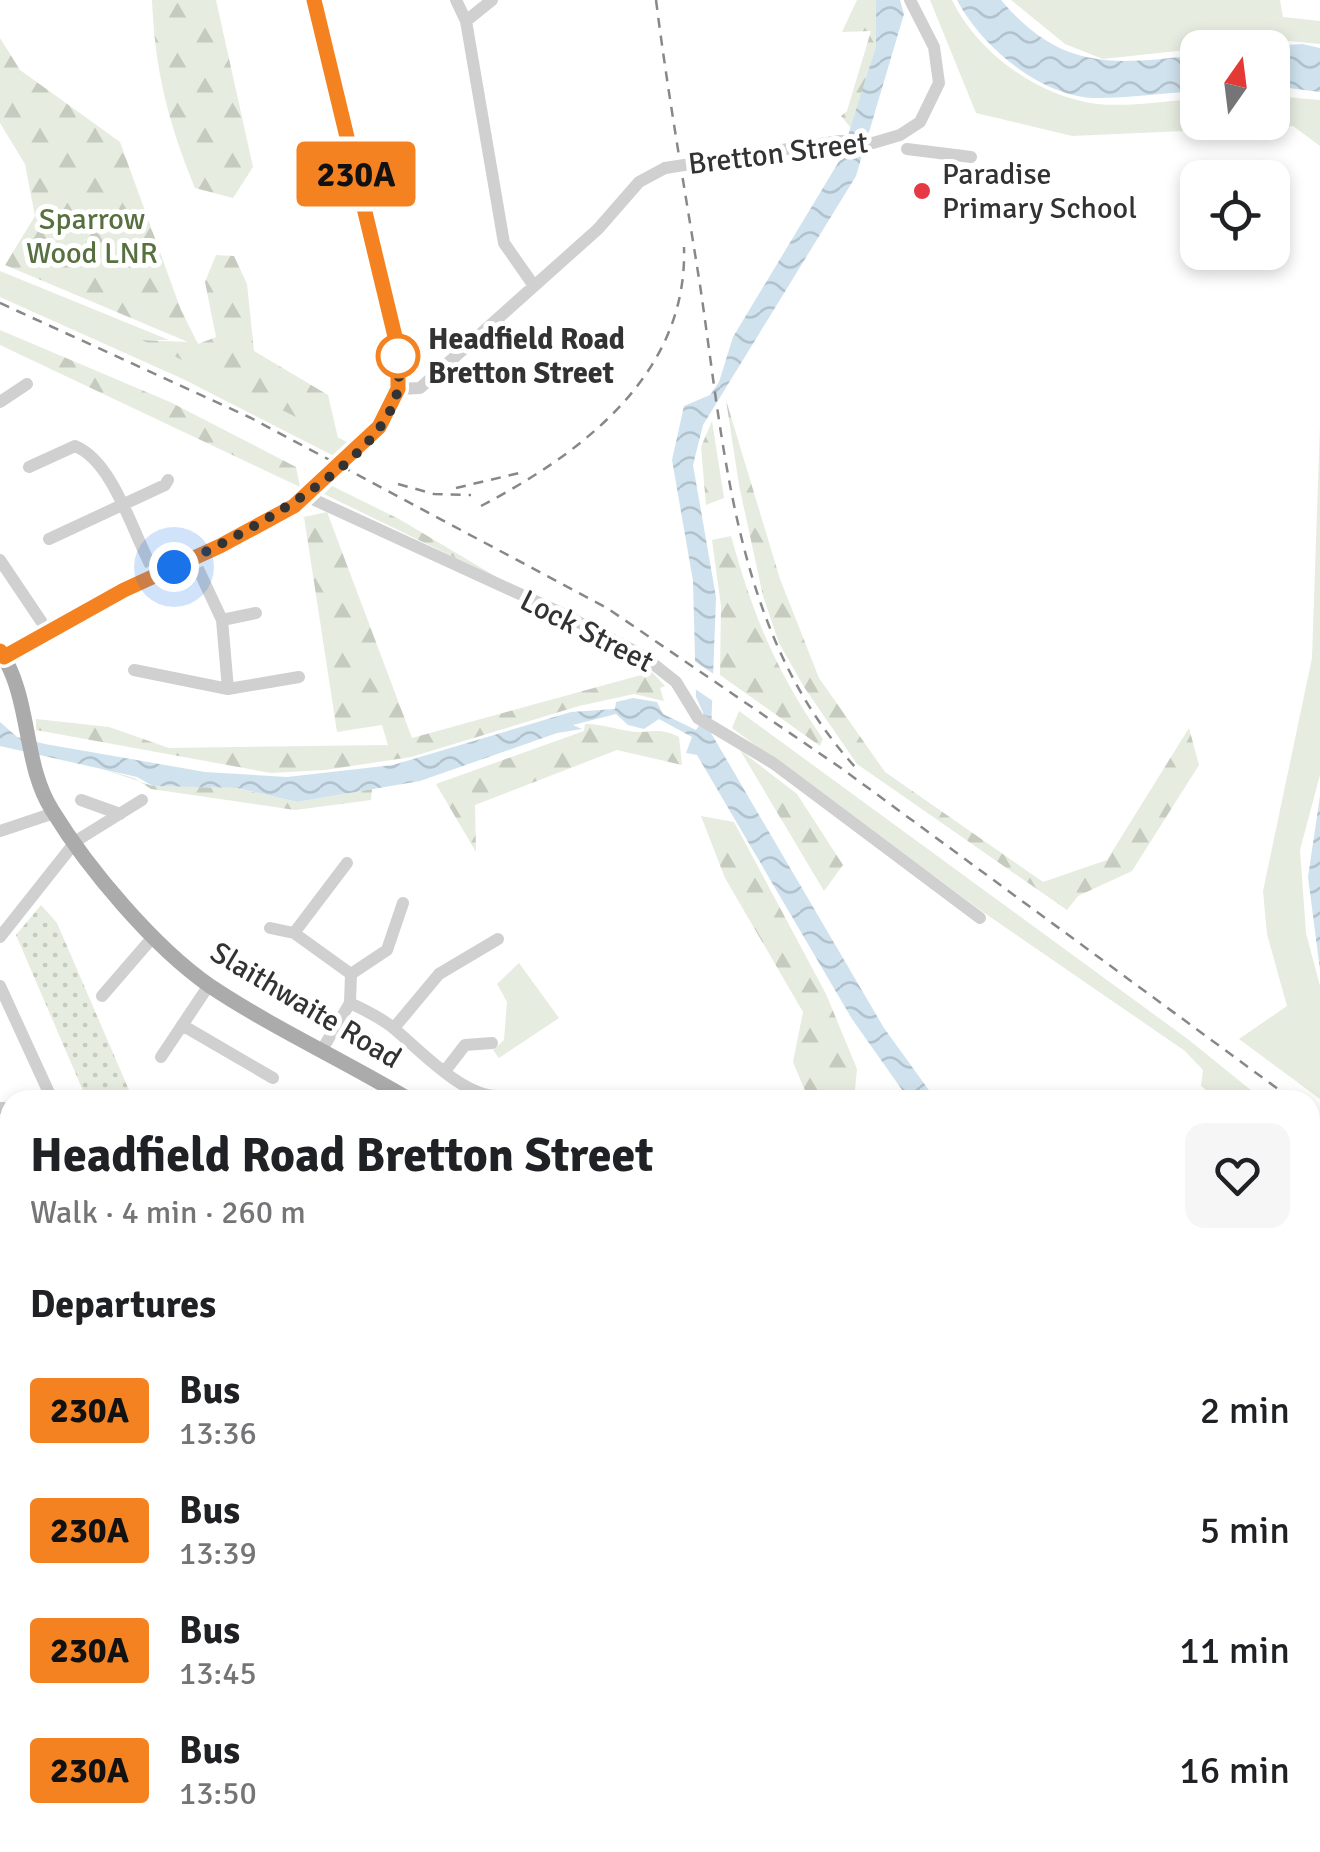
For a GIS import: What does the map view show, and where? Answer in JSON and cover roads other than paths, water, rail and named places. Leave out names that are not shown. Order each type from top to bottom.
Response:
[{"type":"main road","name":"Slaithwaite Road","points":[[2,654],[17,680],[36,768],[54,812],[153,937],[210,985],[393,1090]]},
{"type":"street","points":[[2,654],[306,496],[379,427],[398,389],[398,349],[314,0]]},
{"type":"street","points":[[456,0],[466,21],[504,243],[534,286]]},
{"type":"street","points":[[466,21],[492,0]]},
{"type":"street","name":"Bretton Street","points":[[398,389],[420,388],[598,228],[639,182],[664,168],[840,142],[873,143],[910,129],[932,106],[939,83],[938,64],[910,0]]},
{"type":"street","name":"Bretton Street","points":[[907,149],[970,157]]},
{"type":"street","points":[[0,402],[27,384]]},
{"type":"street","points":[[30,467],[75,446],[86,450],[100,464],[156,575]]},
{"type":"street","points":[[49,539],[166,485],[168,480]]},
{"type":"street","name":"Lock Street","points":[[306,496],[642,655],[676,682],[698,718],[720,728],[980,918]]},
{"type":"street","points":[[193,558],[222,620],[228,689]]},
{"type":"street","points":[[0,560],[40,621]]},
{"type":"street","points":[[17,586],[32,578]]},
{"type":"street","points":[[222,620],[256,612]]},
{"type":"street","points":[[134,670],[228,689],[299,677]]},
{"type":"street","points":[[81,800],[120,814]]},
{"type":"street","points":[[3,929],[76,841],[142,800]]},
{"type":"street","points":[[0,831],[54,812]]},
{"type":"street","points":[[294,933],[347,863]]},
{"type":"street","points":[[351,974],[387,950],[402,903]]},
{"type":"street","points":[[270,928],[294,933],[351,974]]},
{"type":"street","points":[[102,996],[153,937]]},
{"type":"street","points":[[394,1028],[439,974],[498,939]]},
{"type":"street","points":[[322,1048],[350,1002],[351,974]]},
{"type":"street","points":[[162,1057],[210,985]]},
{"type":"street","points":[[0,986],[48,1090]]},
{"type":"street","points":[[350,1002],[394,1028],[418,1055],[478,1090]]},
{"type":"street","points":[[182,1025],[273,1078]]},
{"type":"street","points":[[445,1070],[465,1045],[492,1043]]},
{"type":"street","points":[[0,1773],[0,1840]]},
{"type":"water","points":[[876,0],[900,0],[904,14],[856,176],[703,425],[693,465],[716,597],[711,733],[884,1028],[929,1090],[902,1090],[852,1019],[697,755],[686,753],[692,737],[659,719],[644,729],[628,725],[616,714],[573,725],[582,729],[557,733],[420,781],[297,802],[237,788],[153,786],[137,777],[0,746],[0,722],[17,737],[45,744],[205,772],[287,777],[393,765],[571,712],[615,709],[616,702],[633,698],[657,702],[663,714],[696,730],[705,717],[696,697],[693,581],[672,460],[684,406],[710,395],[719,382],[733,337],[841,158],[876,46]]},
{"type":"water","points":[[957,0],[1001,0],[1045,40],[1067,51],[1114,61],[1180,57],[1180,92],[1097,98],[1055,89],[1015,66],[981,35]]},
{"type":"water","points":[[1290,45],[1320,48],[1320,92],[1290,88]]},
{"type":"water","points":[[1320,796],[1320,970],[1308,877]]},
{"type":"railway","points":[[656,0],[728,477],[742,540],[760,601],[784,660],[816,716],[856,768]]},
{"type":"railway","points":[[481,506],[556,461],[591,434],[648,371],[668,334],[681,292],[684,247]]},
{"type":"railway","points":[[0,303],[251,418],[607,608],[841,768],[1279,1090]]},
{"type":"railway","points":[[456,488],[519,473]]},
{"type":"railway","points":[[398,484],[434,494],[471,495]]},
{"type":"place","name":"Paradise Primary School","points":[[922,191]]},
{"type":"place","name":"Headfield Road Bretton Street","points":[[398,356]]},
{"type":"park label","name":"Sparrow Wood LNR","points":[[92,236]]}]
